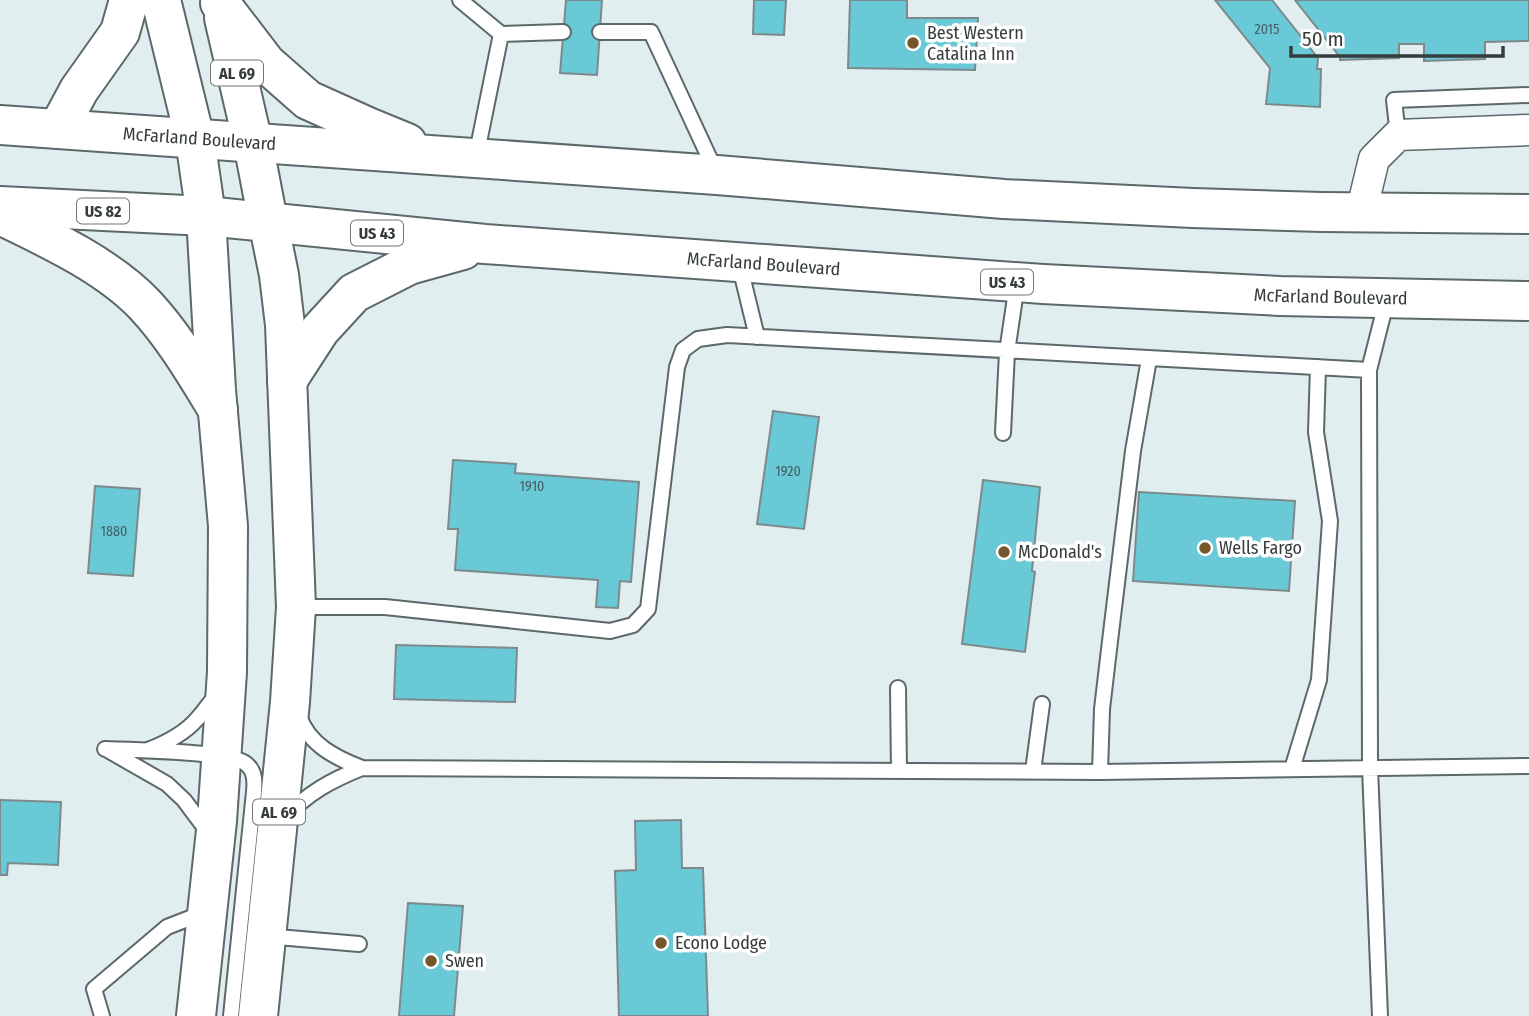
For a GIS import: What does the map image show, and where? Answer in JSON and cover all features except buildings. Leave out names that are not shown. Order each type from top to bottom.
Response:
[{"type":"main road","points":[[58,129],[79,90],[120,32],[129,0]]},
{"type":"main road","points":[[162,0],[195,139],[206,215],[228,526],[226,684],[222,756],[196,1016]]},
{"type":"main road","points":[[221,1],[266,63],[308,100],[368,127],[458,157]]},
{"type":"main road","name":"AL 69","points":[[221,1],[279,275],[285,325],[296,607],[291,694],[258,1016]]},
{"type":"main road","name":"McFarland Boulevard","points":[[0,125],[718,175],[1004,199],[1361,213],[1529,214]]},
{"type":"main road","name":"McFarland Boulevard","points":[[0,206],[206,215],[485,244],[1017,282],[1280,296],[1529,301]]},
{"type":"main road","points":[[0,215],[54,240],[116,279],[144,304],[173,340],[218,410]]},
{"type":"main road","points":[[287,381],[320,330],[354,293],[408,265],[485,244]]},
{"type":"street","points":[[1361,213],[1374,159],[1398,135],[1529,130]]},
{"type":"lane","points":[[460,0],[500,34],[563,32]]},
{"type":"lane","points":[[600,32],[651,32],[718,175]]},
{"type":"lane","points":[[458,157],[500,34]]},
{"type":"lane","points":[[1398,135],[1394,100],[1529,95]]},
{"type":"lane","points":[[739,262],[757,337]]},
{"type":"lane","points":[[1003,433],[1007,352],[1017,282]]},
{"type":"lane","points":[[1380,1016],[1370,768],[1369,370],[1387,298]]},
{"type":"lane","points":[[296,607],[385,607],[610,631],[633,625],[648,609],[677,367],[683,350],[698,339],[727,335],[1369,370]]},
{"type":"lane","points":[[1101,772],[1102,709],[1133,451],[1149,359]]},
{"type":"lane","points":[[1292,769],[1319,680],[1330,521],[1316,432],[1318,368]]},
{"type":"lane","points":[[145,751],[163,744],[196,721],[226,684]]},
{"type":"lane","points":[[898,688],[899,771]]},
{"type":"lane","points":[[291,694],[302,724],[314,741],[339,759],[362,768]]},
{"type":"lane","points":[[1033,771],[1042,704]]},
{"type":"lane","points":[[215,843],[199,818],[167,784],[105,749],[222,756],[246,764],[252,772],[255,780],[231,1016]]},
{"type":"lane","points":[[277,828],[315,790],[362,768],[1101,772],[1529,766]]},
{"type":"lane","points":[[102,1016],[94,989],[167,928],[208,911]]},
{"type":"lane","points":[[266,936],[359,944]]},
{"type":"place","name":"Best Western Catalina Inn","points":[[913,43]]},
{"type":"place","name":"Wells Fargo","points":[[1205,548]]},
{"type":"place","name":"McDonald's","points":[[1004,552]]},
{"type":"place","name":"Econo Lodge","points":[[661,943]]},
{"type":"place","name":"Swen","points":[[431,961]]}]
